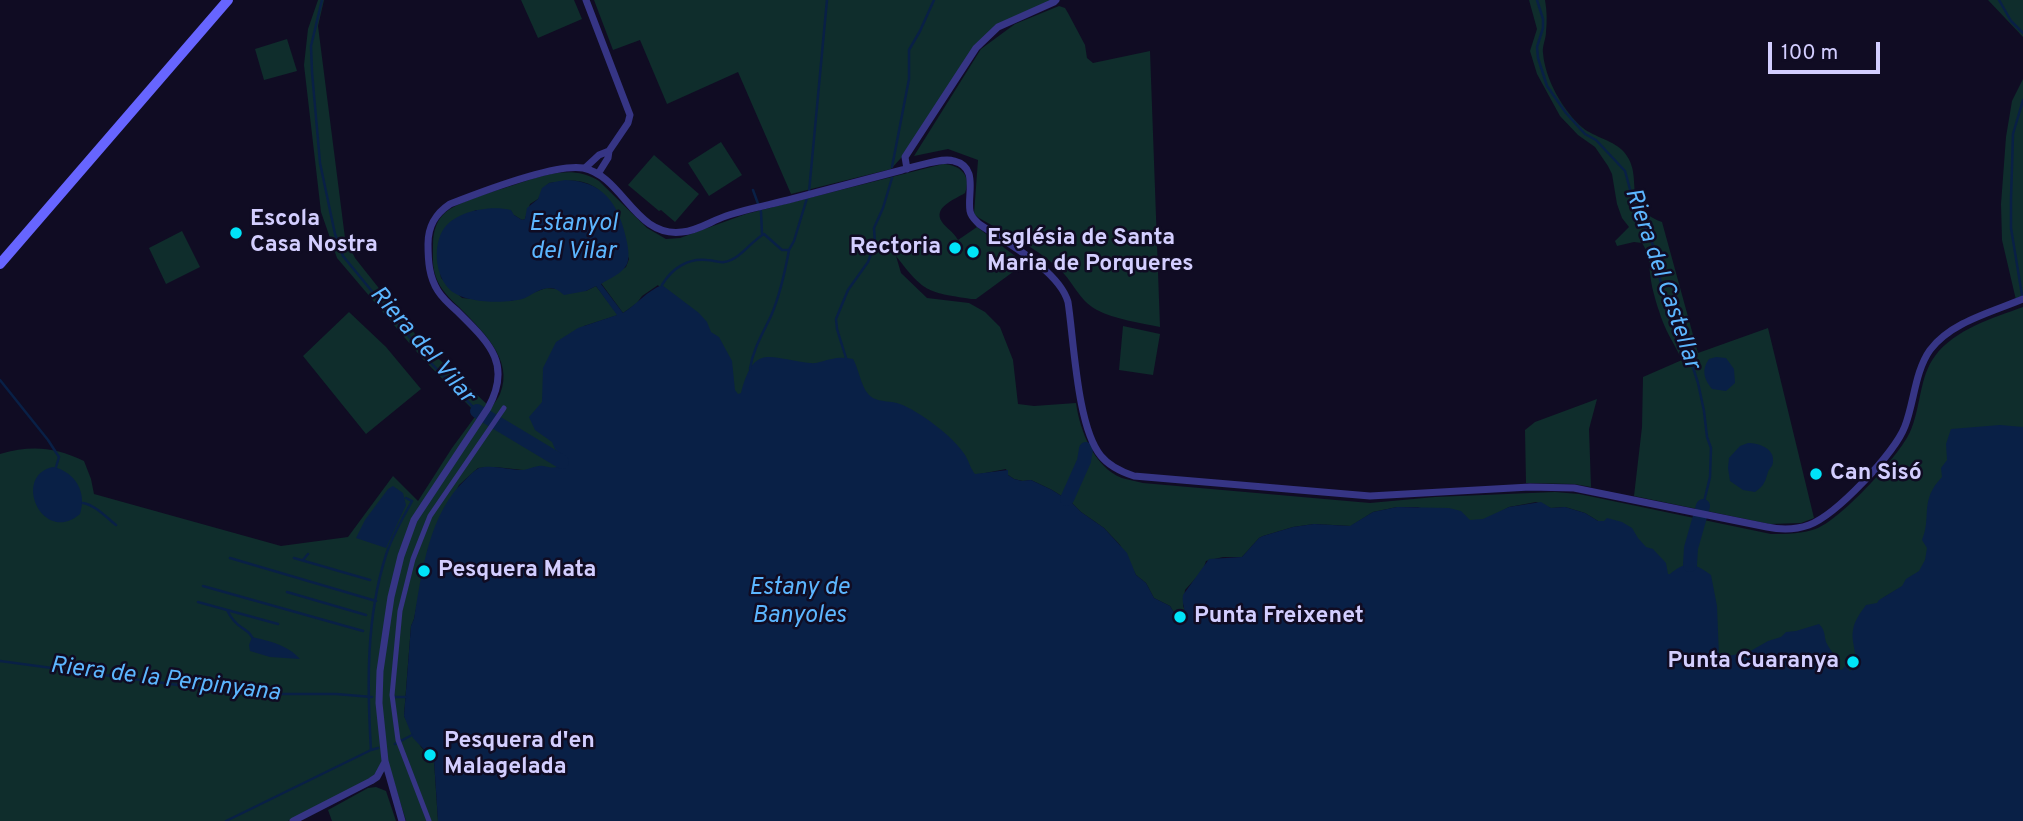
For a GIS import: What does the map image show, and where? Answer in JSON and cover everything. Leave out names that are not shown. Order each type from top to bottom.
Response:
[{"type":"main road","points":[[0,264],[229,0]]},
{"type":"street","points":[[586,0],[630,115],[598,174]]},
{"type":"street","points":[[907,169],[905,157],[976,48],[998,27],[1056,0]]},
{"type":"street","points":[[585,168],[598,155],[609,151]]},
{"type":"street","points":[[402,821],[385,761],[378,687],[389,608],[401,556],[414,520],[489,405],[497,387],[498,370],[496,357],[484,340],[438,291],[431,278],[428,240],[430,228],[440,210],[450,204],[536,174],[570,167],[585,168],[598,174],[642,218],[663,232],[689,231],[733,213],[944,160],[954,160],[963,165],[971,178],[970,210],[973,218],[1044,269],[1063,288],[1068,302],[1089,433],[1101,456],[1123,472],[1142,477],[1370,496],[1530,487],[1574,488],[1780,529],[1802,527],[1837,507],[1881,462],[1899,439],[1913,403],[1925,359],[1938,341],[1962,325],[2023,299]]},
{"type":"street","points":[[429,821],[398,740],[392,695],[400,611],[413,559],[430,516],[504,408]]},
{"type":"street","points":[[293,821],[371,781],[377,777],[385,761]]},
{"type":"street","points":[[371,781],[380,781],[393,789]]},
{"type":"green space","points":[[318,0],[324,0],[318,26],[345,238],[355,258],[423,344],[491,408],[499,396],[503,381],[499,357],[485,335],[443,290],[434,269],[435,229],[442,216],[450,209],[535,178],[572,172],[599,181],[647,228],[666,239],[680,238],[746,214],[943,164],[955,166],[963,172],[967,187],[965,193],[951,201],[940,212],[942,222],[958,240],[977,227],[1019,259],[1017,269],[976,299],[935,292],[927,288],[913,277],[896,256],[901,273],[927,298],[969,303],[985,312],[1000,327],[1013,360],[1018,404],[1034,406],[1076,403],[1085,436],[1096,457],[1112,473],[1122,478],[1143,483],[1370,503],[1435,497],[1555,492],[1579,494],[1771,534],[1807,531],[1829,522],[1841,512],[1869,485],[1904,443],[1916,413],[1926,373],[1943,347],[1975,325],[2023,307],[2023,436],[1936,530],[1920,576],[1883,598],[1864,656],[1853,673],[1721,660],[1668,584],[1604,521],[1565,507],[1551,508],[1536,502],[1509,507],[1479,524],[1417,507],[1397,507],[1373,512],[1351,526],[1314,524],[1263,536],[1242,557],[1206,561],[1203,570],[1185,590],[1183,606],[1186,612],[1184,623],[1181,624],[1170,606],[1154,598],[1146,583],[1136,575],[1120,545],[1104,528],[1052,490],[1031,480],[1014,479],[1008,475],[1006,469],[975,475],[738,401],[658,285],[623,313],[601,283],[626,267],[629,259],[599,190],[581,182],[549,183],[538,199],[530,204],[525,219],[476,210],[449,224],[438,259],[441,278],[462,298],[511,301],[546,288],[586,291],[596,286],[618,315],[584,326],[567,452],[560,474],[495,467],[478,468],[459,485],[428,549],[411,626],[404,716],[421,747],[434,760],[438,821],[406,821],[390,769],[288,821],[0,821],[0,454],[22,449],[63,453],[84,461],[94,494],[281,546],[348,537],[393,476],[418,501],[477,414],[422,358],[337,258],[321,212],[304,65],[308,29]]},
{"type":"green space","points":[[521,0],[574,0],[582,19],[538,38]]},
{"type":"green space","points":[[594,0],[1053,0],[996,25],[891,169],[791,194],[738,72],[667,104],[640,40],[613,50]]},
{"type":"green space","points":[[1529,0],[1545,0],[1547,20],[1544,63],[1562,104],[1583,128],[1624,152],[1633,172],[1636,199],[1641,208],[1662,222],[1698,353],[1768,328],[1814,518],[1801,523],[1770,524],[1634,496],[1642,427],[1643,377],[1682,360],[1661,318],[1645,247],[1642,243],[1634,242],[1617,246],[1615,241],[1629,227],[1617,204],[1608,166],[1595,147],[1578,135],[1560,116],[1537,74],[1530,51],[1537,29]]},
{"type":"green space","points":[[1988,0],[2023,0],[2023,37]]},
{"type":"green space","points":[[1059,6],[1065,8],[1068,13],[1085,45],[1087,58],[1093,63],[1150,51],[1160,327],[1119,318],[1090,306],[1063,272],[1048,260],[974,214],[978,160],[948,149],[914,156],[981,49],[1015,24]]},
{"type":"green space","points":[[287,39],[297,71],[264,80],[255,49]]},
{"type":"green space","points":[[2023,79],[2023,297],[2016,300],[2002,240],[2001,204],[2006,137],[2012,101]]},
{"type":"green space","points":[[721,142],[742,175],[709,196],[688,163]]},
{"type":"green space","points":[[654,155],[699,194],[675,222],[628,185]]},
{"type":"green space","points":[[182,231],[200,267],[166,284],[149,248]]},
{"type":"green space","points":[[349,312],[386,347],[421,389],[366,434],[303,356]]},
{"type":"green space","points":[[1123,326],[1160,334],[1153,375],[1119,370]]},
{"type":"green space","points":[[1597,399],[1589,429],[1591,487],[1526,483],[1525,430],[1535,422]]},
{"type":"green space","points":[[376,787],[386,791],[396,821],[332,821],[328,810],[368,788]]},
{"type":"water","name":"Estany de Banyoles","points":[[578,181],[599,190],[607,196],[618,214],[627,244],[628,261],[616,276],[601,284],[623,313],[662,285],[699,313],[711,332],[719,337],[732,361],[735,390],[738,394],[741,393],[752,366],[765,357],[813,363],[837,358],[853,359],[869,395],[908,407],[936,425],[960,448],[975,474],[1008,470],[1008,475],[1014,479],[1031,480],[1052,490],[1104,528],[1127,553],[1136,575],[1146,583],[1154,598],[1170,606],[1181,624],[1185,619],[1183,595],[1209,559],[1242,557],[1263,536],[1314,524],[1350,526],[1373,512],[1397,507],[1449,508],[1461,511],[1470,520],[1483,519],[1509,507],[1541,502],[1551,508],[1565,507],[1585,513],[1598,521],[1607,518],[1622,522],[1632,528],[1646,547],[1653,549],[1666,563],[1668,574],[1690,565],[1711,575],[1717,606],[1719,657],[1747,653],[1786,632],[1819,624],[1834,655],[1833,663],[1836,668],[1842,670],[1845,666],[1850,671],[1855,662],[1853,630],[1866,605],[1877,603],[1902,586],[1906,579],[1919,571],[1925,560],[1927,548],[1922,540],[1928,501],[1942,477],[1941,468],[1947,460],[1946,444],[1951,429],[2000,425],[2023,427],[2023,821],[438,821],[434,760],[413,738],[404,716],[411,626],[435,526],[453,493],[479,468],[522,470],[559,466],[562,455],[552,442],[535,430],[529,417],[542,402],[543,368],[556,342],[578,328],[617,315],[596,286],[586,291],[564,295],[556,289],[547,288],[525,298],[509,301],[490,302],[463,297],[449,289],[443,281],[437,263],[438,244],[445,227],[451,221],[476,210],[511,210],[514,215],[525,219],[527,208],[538,199],[542,188],[549,183]]},
{"type":"water","points":[[1726,358],[1734,369],[1735,383],[1726,391],[1712,389],[1705,378],[1704,371],[1709,359]]},
{"type":"water","points":[[1748,443],[1765,447],[1773,457],[1764,484],[1755,492],[1743,490],[1730,481],[1728,468],[1729,458],[1740,446]]},
{"type":"water","points":[[53,467],[68,474],[81,491],[80,514],[66,522],[54,521],[44,516],[33,494],[34,483],[41,473]]},
{"type":"water","points":[[393,486],[403,493],[406,505],[386,548],[356,538],[365,520]]},
{"type":"water","points":[[252,637],[284,647],[300,659],[270,657],[250,651]]},
{"type":"waterway","name":"Riera del Vilar","points":[[322,0],[311,46],[312,72],[320,163],[335,234],[343,256],[430,362],[477,411]]},
{"type":"waterway","points":[[809,192],[827,0]]},
{"type":"waterway","points":[[892,167],[909,79],[909,50],[934,0]]},
{"type":"waterway","name":"Riera del Castellar","points":[[1537,0],[1543,19],[1537,47],[1538,58],[1547,86],[1585,134],[1596,140],[1625,171],[1637,215],[1654,248],[1663,294],[1689,355],[1704,411],[1711,448],[1710,477],[1703,506]]},
{"type":"waterway","points":[[1999,0],[2011,21],[2023,33]]},
{"type":"waterway","points":[[2022,295],[2011,228],[2011,199],[2013,134],[2023,100]]},
{"type":"waterway","points":[[846,358],[836,319],[848,290],[868,262],[875,243],[874,228],[892,178]]},
{"type":"waterway","points":[[753,190],[761,212],[762,234]]},
{"type":"waterway","points":[[662,285],[681,265],[700,260],[730,261],[764,234],[782,250],[789,250],[807,198]]},
{"type":"waterway","points":[[750,369],[777,300],[789,250]]},
{"type":"waterway","points":[[0,380],[59,457],[56,467]]},
{"type":"waterway","points":[[477,411],[562,462]]},
{"type":"waterway","points":[[1067,499],[1084,461],[1086,449]]},
{"type":"waterway","points":[[371,750],[371,627],[379,579],[388,548],[412,501],[406,498]]},
{"type":"waterway","points":[[83,503],[96,509],[116,525]]},
{"type":"waterway","points":[[1690,565],[1691,548],[1703,506]]},
{"type":"waterway","points":[[303,560],[308,554]]},
{"type":"waterway","points":[[230,558],[376,601]]},
{"type":"waterway","points":[[294,558],[370,580]]},
{"type":"waterway","points":[[203,586],[363,631]]},
{"type":"waterway","points":[[287,592],[366,615]]},
{"type":"waterway","points":[[198,602],[278,624]]},
{"type":"waterway","points":[[227,610],[252,637]]},
{"type":"waterway","name":"Riera de la Perpinyana","points":[[0,661],[245,694],[336,694],[372,697]]},
{"type":"waterway","points":[[395,697],[406,697]]},
{"type":"waterway","points":[[395,744],[412,735]]},
{"type":"waterway","points":[[226,821],[378,748]]},
{"type":"place","name":"Escola Casa Nostra","points":[[236,233]]},
{"type":"place","name":"Rectoria","points":[[955,248]]},
{"type":"place","name":"Església de Santa Maria de Porqueres","points":[[973,252]]},
{"type":"place","name":"Can Sisó","points":[[1816,474]]},
{"type":"place","name":"Pesquera Mata","points":[[424,571]]},
{"type":"place","name":"Punta Freixenet","points":[[1180,617]]},
{"type":"place","name":"Punta Cuaranya","points":[[1853,662]]},
{"type":"place","name":"Pesquera d'en Malagelada","points":[[430,755]]},
{"type":"water label","name":"Estanyol del Vilar","points":[[573,239]]}]
